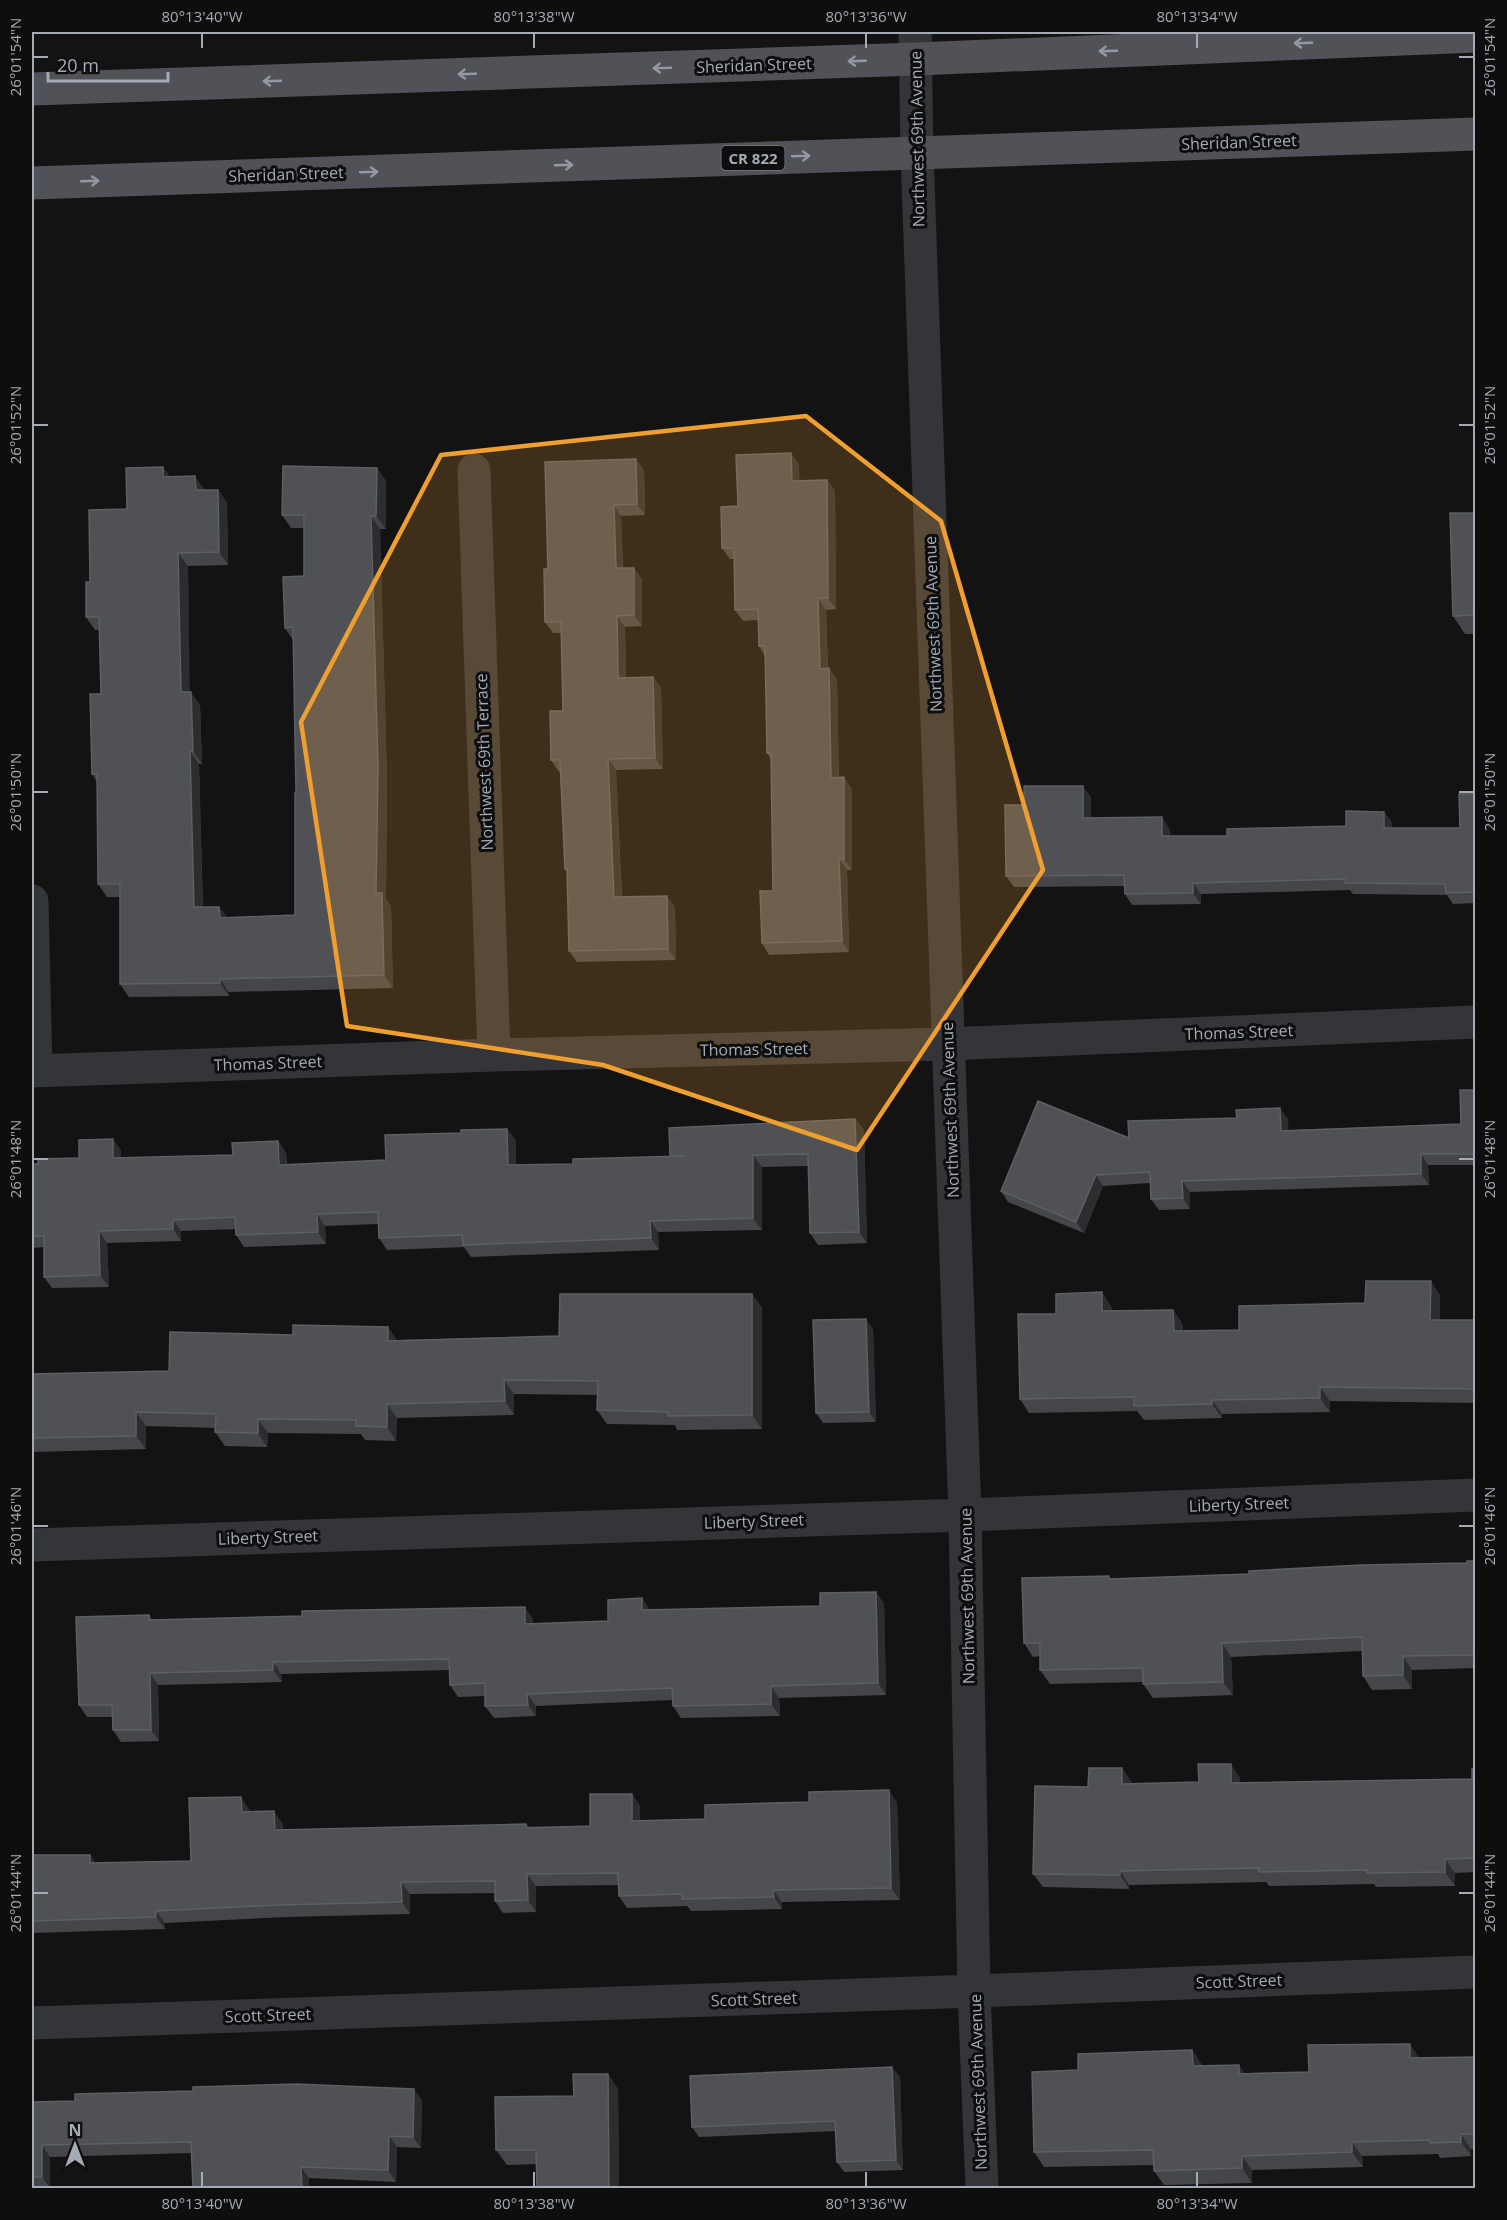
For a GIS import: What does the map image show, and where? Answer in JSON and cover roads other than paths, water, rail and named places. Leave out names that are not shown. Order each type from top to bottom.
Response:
[{"type":"main road","name":"Sheridan Street","points":[[32,89],[915,45],[1476,36]]},
{"type":"main road","name":"Sheridan Street","points":[[32,183],[1476,134]]},
{"type":"street","name":"Northwest 69th Avenue","points":[[915,45],[947,1044],[965,1515],[974,1991],[982,2188]]},
{"type":"street","name":"Northwest 69th Terrace","points":[[474,470],[494,1055]]},
{"type":"street","points":[[32,901],[34,1071]]},
{"type":"street","name":"Thomas Street","points":[[34,1071],[494,1055],[947,1044],[1476,1022]]},
{"type":"street","name":"Liberty Street","points":[[32,1545],[965,1515],[1476,1495]]},
{"type":"street","name":"Scott Street","points":[[32,2022],[1476,1972]]}]
